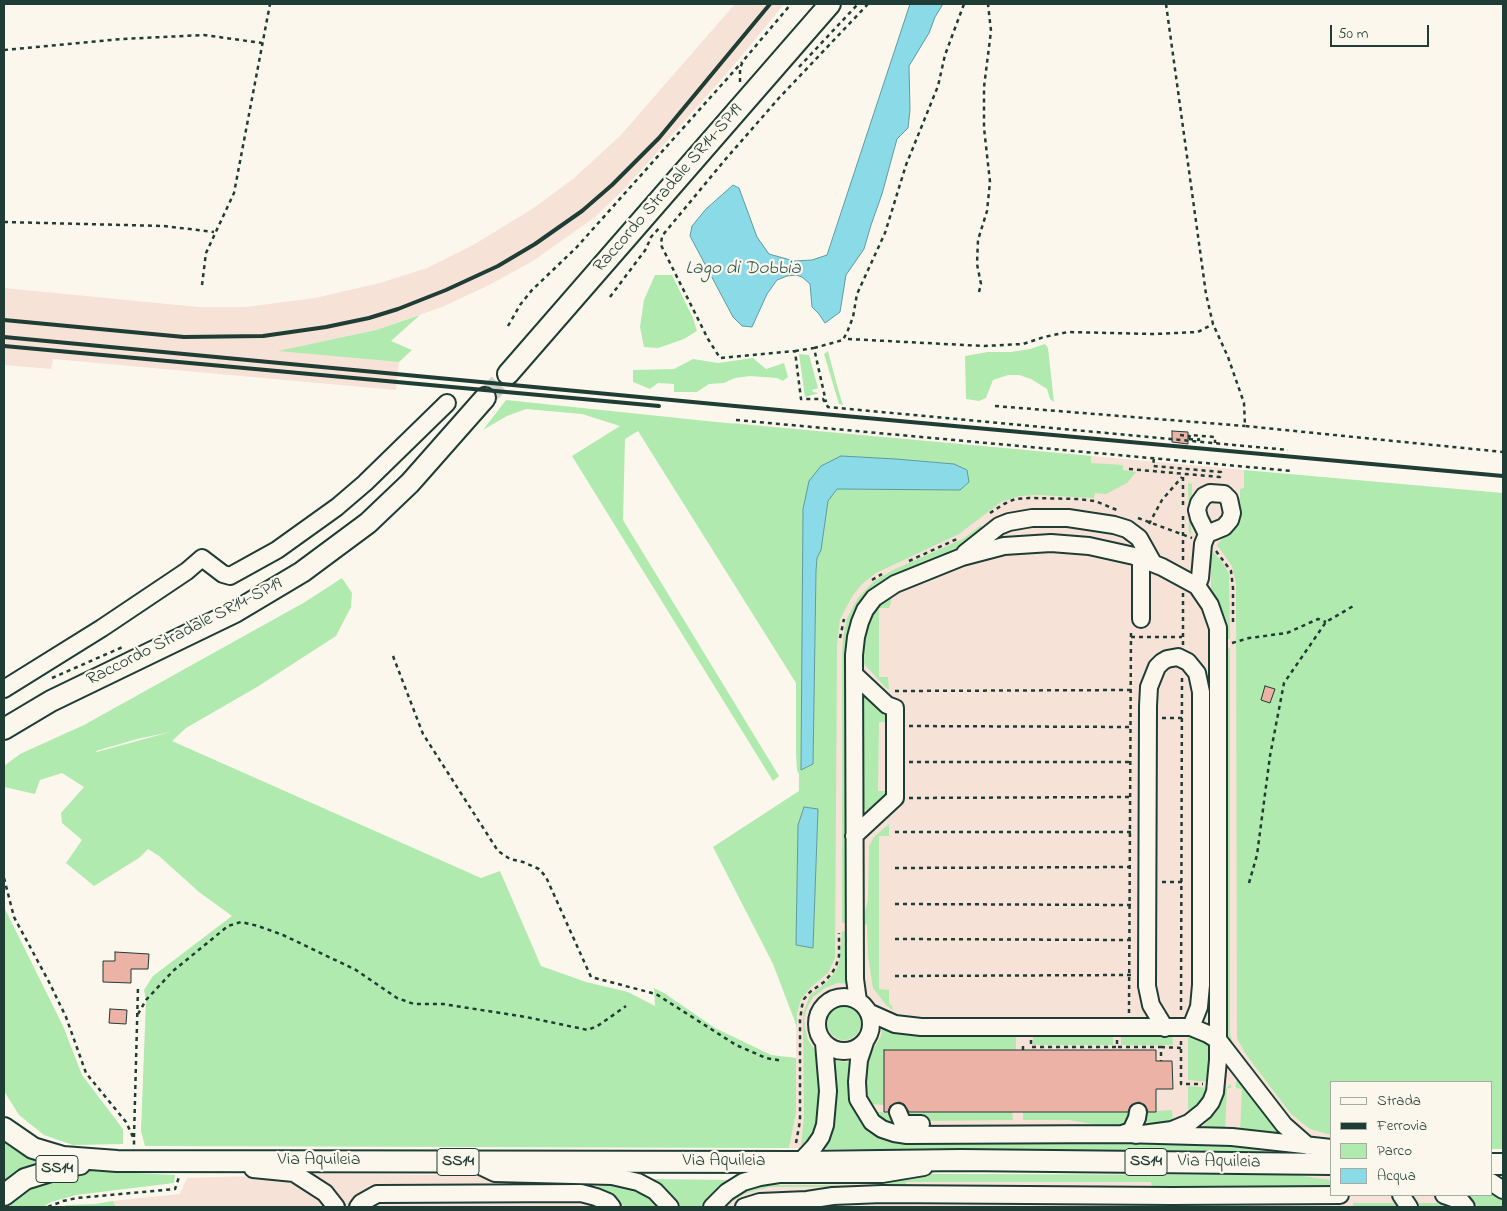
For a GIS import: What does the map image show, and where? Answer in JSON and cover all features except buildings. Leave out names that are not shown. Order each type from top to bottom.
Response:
[{"type":"main road","name":"Raccordo Stradale SR14-SP19","points":[[508,374],[830,4]]},
{"type":"main road","name":"Raccordo Stradale SR14-SP19","points":[[4,729],[51,701],[235,612],[302,572],[368,523],[410,484],[485,398]]},
{"type":"main road","name":"Via Aquileia","points":[[4,1128],[33,1148],[63,1157],[125,1161],[794,1162],[961,1160],[1330,1164]]},
{"type":"main road","name":"Via Aquileia","points":[[4,1195],[25,1179],[67,1166],[125,1161]]},
{"type":"lane","points":[[4,689],[102,628],[187,571],[202,558],[224,574],[230,576],[277,550],[344,501],[447,403]]},
{"type":"lane","points":[[962,557],[988,534],[1009,522],[1032,518],[1068,518],[1114,525],[1127,530],[1139,538],[1147,560],[1136,623]]},
{"type":"lane","points":[[1196,586],[1200,578],[1203,544],[1199,536]]},
{"type":"lane","points":[[1128,1135],[1172,1130],[1189,1123],[1204,1111],[1211,1102],[1215,1092],[1218,1041],[1218,633],[1215,615],[1196,586],[1173,572],[1147,560],[1089,546],[1051,543],[1004,546],[962,557],[895,584],[874,598],[865,610],[858,630],[854,655],[854,836],[847,928],[854,979],[863,1006],[871,1022],[870,1032],[859,1060],[858,1098],[872,1122],[882,1129],[907,1135],[1232,1137],[1330,1148]]},
{"type":"lane","points":[[1165,1028],[1151,1005],[1147,986],[1148,706],[1149,687],[1157,667],[1168,659],[1178,657],[1188,662],[1197,673],[1201,692],[1201,985],[1199,1007],[1191,1027]]},
{"type":"lane","points":[[854,836],[895,798],[895,708],[887,705],[855,675]]},
{"type":"lane","points":[[865,1042],[858,1048],[849,1051],[840,1051],[824,1043],[819,1036],[817,1028],[820,1011],[825,1004],[841,997],[863,1006],[895,1024],[921,1027],[1191,1027],[1208,1034],[1218,1041],[1284,1125],[1309,1146]]},
{"type":"lane","points":[[794,1162],[814,1147],[821,1137],[825,1125],[828,1091],[824,1043]]},
{"type":"lane","points":[[898,1112],[903,1124],[960,1124],[984,1134]]},
{"type":"lane","points":[[1128,1135],[1138,1112]]},
{"type":"lane","points":[[712,1207],[727,1192],[743,1182],[760,1177],[779,1174],[882,1174],[961,1160]]},
{"type":"lane","points":[[179,1161],[294,1173],[325,1193],[336,1207]]},
{"type":"lane","points":[[472,1162],[495,1173],[612,1176],[638,1182],[655,1191],[670,1207]]},
{"type":"lane","points":[[1281,1163],[1330,1168]]},
{"type":"lane","points":[[1492,1183],[1503,1190]]},
{"type":"lane","points":[[358,1207],[361,1203],[377,1194],[580,1193],[608,1202],[612,1207]]},
{"type":"lane","points":[[744,1207],[760,1202],[812,1204],[833,1196],[882,1194],[1164,1202],[1330,1195]]},
{"type":"lane","points":[[1402,1196],[1409,1207]]},
{"type":"lane","points":[[1447,1196],[1461,1201],[1466,1207]]},
{"type":"path","points":[[202,285],[206,252],[234,193],[270,4]]},
{"type":"path","points":[[797,69],[858,4]]},
{"type":"path","points":[[868,4],[779,98],[662,236],[661,245],[708,339],[720,358],[795,351],[843,340],[853,317],[857,294],[885,233],[906,165],[938,86],[946,55],[964,4]]},
{"type":"path","points":[[979,292],[981,284],[977,264],[978,240],[987,211],[990,182],[984,128],[984,87],[991,31],[988,4]]},
{"type":"path","points":[[1166,4],[1206,294],[1213,324],[1228,357],[1244,403],[1245,426]]},
{"type":"path","points":[[4,50],[122,39],[204,35],[262,42]]},
{"type":"path","points":[[508,326],[520,305],[532,290],[576,248],[743,61]]},
{"type":"path","points":[[4,222],[164,226],[215,232]]},
{"type":"path","points":[[610,297],[646,249],[651,237],[664,222]]},
{"type":"path","points":[[848,339],[984,346],[1023,344],[1068,332],[1154,334],[1198,332],[1213,324]]},
{"type":"path","points":[[814,348],[826,403]]},
{"type":"path","points":[[795,351],[801,399],[823,398],[828,406],[1288,450]]},
{"type":"path","points":[[995,406],[1245,426],[1503,452]]},
{"type":"path","points":[[736,420],[1292,471]]},
{"type":"path","points":[[1180,434],[1189,436],[1199,437],[1199,440],[1189,439],[1190,435],[1215,437],[1215,444]]},
{"type":"path","points":[[1129,469],[1220,477],[1221,472],[1153,466],[1154,458]]},
{"type":"path","points":[[1214,472],[1215,463]]},
{"type":"path","points":[[988,515],[1015,499],[1029,498],[1095,501],[1122,512]]},
{"type":"path","points":[[1131,515],[1199,536]]},
{"type":"path","points":[[904,564],[962,537]]},
{"type":"path","points":[[1214,548],[1231,570],[1234,642],[1287,633],[1318,620],[1326,622]]},
{"type":"path","points":[[869,582],[887,572]]},
{"type":"path","points":[[1249,883],[1257,855],[1270,756],[1284,683],[1326,622],[1355,605]]},
{"type":"path","points":[[840,641],[840,633],[845,617]]},
{"type":"path","points":[[1124,1017],[1130,1012],[1131,637],[1136,623]]},
{"type":"path","points":[[1131,637],[1183,637]]},
{"type":"path","points":[[393,656],[423,734],[498,851],[510,858],[539,869],[546,877],[591,977],[656,994],[736,1045],[766,1058],[783,1061]]},
{"type":"path","points":[[895,691],[1131,690]]},
{"type":"path","points":[[895,726],[1130,727]]},
{"type":"path","points":[[895,762],[1130,762]]},
{"type":"path","points":[[895,798],[1130,797]]},
{"type":"path","points":[[895,832],[1130,832]]},
{"type":"path","points":[[895,868],[1131,867]]},
{"type":"path","points":[[4,878],[14,917],[66,1017],[86,1073],[126,1122],[134,1138]]},
{"type":"path","points":[[895,904],[1131,905]]},
{"type":"path","points":[[138,1014],[146,1000],[173,970],[228,926],[241,922],[283,934],[315,952],[356,970],[397,998],[414,1004],[443,1004],[526,1017],[588,1030],[599,1025],[626,1006]]},
{"type":"path","points":[[794,1162],[800,1121],[800,1027],[802,1006],[804,999],[810,992],[824,982],[832,973],[836,966],[847,928]]},
{"type":"path","points":[[895,939],[1131,940]]},
{"type":"path","points":[[1181,981],[1182,959]]},
{"type":"path","points":[[895,976],[1131,975]]},
{"type":"path","points":[[125,1161],[134,1138],[138,986]]},
{"type":"path","points":[[1117,1034],[1117,1047]]},
{"type":"path","points":[[1023,1036],[1023,1050]]},
{"type":"path","points":[[1030,1036],[1031,1047],[1182,1048]]},
{"type":"path","points":[[1161,1047],[1161,1061]]},
{"type":"path","points":[[48,1207],[77,1198],[175,1189],[179,1181],[179,1161]]},
{"type":"shaded area","points":[[735,4],[784,4],[739,59],[652,158],[595,217],[533,261],[487,286],[442,307],[376,330],[281,351],[399,362],[396,390],[53,359],[51,369],[4,365],[4,288],[198,307],[246,307],[315,298],[380,283],[427,268],[475,244],[532,209],[573,179],[620,136]]},
{"type":"shaded area","points":[[734,423],[1244,470],[1243,630],[1330,1123],[1330,1150],[789,1148],[796,1113],[799,774],[797,770],[797,684]]},
{"type":"shaded area","points":[[321,1174],[652,1179],[667,1192],[679,1207],[116,1207],[113,1201],[180,1194],[187,1178]]},
{"type":"shaded area","points":[[929,1174],[1330,1176],[1330,1196],[1492,1196],[1503,1181],[1503,1207],[705,1207],[717,1190],[730,1180]]},
{"type":"green space","points":[[655,275],[672,275],[693,318],[697,331],[684,339],[658,348],[644,347],[640,327],[644,300]]},
{"type":"green space","points":[[420,315],[391,341],[412,350],[399,362],[278,351],[376,330]]},
{"type":"green space","points":[[1045,344],[1048,348],[1054,402],[1050,399],[1047,389],[1031,379],[1019,375],[1008,375],[993,380],[986,398],[979,401],[966,399],[965,356],[988,352],[1011,352]]},
{"type":"green space","points":[[828,351],[843,405],[839,404],[824,354]]},
{"type":"green space","points":[[799,354],[809,355],[818,388],[812,390],[819,393],[805,397]]},
{"type":"green space","points":[[753,358],[766,369],[784,363],[788,377],[783,381],[777,378],[750,376],[735,378],[724,383],[709,384],[697,392],[674,392],[674,384],[658,383],[650,389],[633,382],[633,370],[674,369],[693,359],[718,363]]},
{"type":"green space","points":[[506,400],[716,422],[1091,456],[1091,463],[1123,465],[1123,470],[1136,472],[1127,483],[1106,494],[1095,493],[1094,498],[1037,495],[1020,496],[1001,502],[959,534],[876,573],[862,584],[853,595],[840,619],[837,645],[835,958],[828,973],[811,987],[801,999],[797,1013],[797,1027],[773,964],[713,847],[799,791],[796,754],[796,683],[638,431],[625,439],[623,520],[779,776],[773,781],[572,456],[620,426],[582,414],[526,409],[507,416],[483,430]],"holes":[[[896,459],[954,464],[967,470],[960,490],[837,489],[828,501],[816,571],[813,764],[801,770],[803,509],[805,497]],[[804,807],[818,809],[813,948],[796,945],[798,825]]]},
{"type":"green space","points":[[1244,470],[1503,493],[1503,1149],[1492,1149],[1492,1081],[1330,1081],[1330,1135],[1310,1129],[1291,1114],[1245,1053],[1237,1038],[1236,584],[1232,566],[1217,545],[1240,519],[1238,499],[1240,498],[1240,489],[1244,488]]},
{"type":"green space","points":[[1188,483],[1192,484],[1191,535],[1189,533]]},
{"type":"green space","points":[[980,526],[989,527],[963,546],[885,579],[863,598],[850,624],[847,643],[846,923],[842,923],[842,658],[843,637],[847,618],[858,598],[873,582],[893,570],[963,539]]},
{"type":"green space","points":[[1213,552],[1223,563],[1229,574],[1230,639],[1226,639],[1225,623],[1221,609],[1211,588],[1211,558]]},
{"type":"green space","points":[[342,578],[352,593],[351,607],[336,636],[257,687],[186,728],[172,741],[481,878],[500,871],[541,966],[586,982],[628,992],[655,1006],[654,988],[715,1028],[771,1055],[796,1058],[796,1113],[789,1148],[145,1146],[141,1131],[146,1000],[144,990],[153,976],[232,916],[199,892],[159,856],[148,849],[139,858],[94,886],[66,863],[82,840],[62,823],[61,813],[84,787],[62,773],[40,780],[35,794],[4,787],[4,766],[20,754],[84,725],[305,602]],"holes":[[[170,732],[97,752],[137,739]]]},
{"type":"green space","points":[[891,595],[889,608],[879,608],[879,677],[888,677],[889,689],[887,689],[864,664],[863,640],[870,617],[877,607]]},
{"type":"green space","points":[[1227,646],[1230,649],[1230,1033],[1234,1049],[1226,1038]]},
{"type":"green space","points":[[865,696],[870,698],[884,713],[889,722],[879,722],[878,791],[889,791],[887,797],[868,812],[863,807],[863,699]]},
{"type":"green space","points":[[889,824],[889,836],[879,836],[879,989],[889,990],[889,1003],[893,1010],[886,1005],[873,988],[868,956],[867,925],[862,923],[868,900],[869,846],[874,837]]},
{"type":"green space","points":[[5,909],[63,1026],[82,1075],[123,1129],[123,1144],[73,1145],[44,1135],[19,1115],[4,1091]]},
{"type":"green space","points":[[842,931],[847,931],[847,959],[850,984],[838,983],[825,988],[813,997],[804,1018],[808,1040],[814,1049],[819,1064],[818,1118],[815,1132],[809,1143],[803,1147],[801,1145],[804,1118],[803,1014],[810,995],[827,982],[839,964]]},
{"type":"green space","points":[[844,1006],[851,1007],[856,1011],[860,1016],[860,1030],[856,1035],[851,1039],[844,1040],[837,1039],[832,1035],[828,1030],[827,1023],[828,1016],[832,1011],[837,1007]]},
{"type":"green space","points":[[883,1024],[1113,1031],[1113,1045],[1033,1045],[1033,1033],[1016,1033],[1016,1050],[884,1105],[871,1104],[865,1085],[867,1066],[870,1055],[881,1036]]},
{"type":"green space","points":[[1121,1031],[1172,1033],[1173,1045],[1121,1045]]},
{"type":"green space","points":[[1188,1033],[1200,1036],[1211,1045],[1210,1082],[1188,1080]]},
{"type":"green space","points":[[834,1061],[851,1062],[853,1104],[860,1119],[872,1130],[919,1143],[1227,1142],[1296,1151],[827,1149],[825,1148],[833,1120]]},
{"type":"green space","points":[[1240,1078],[1285,1135],[1240,1133],[1242,1089],[1236,1088],[1236,1081]]},
{"type":"green space","points":[[1231,1084],[1231,1088],[1227,1088],[1225,1132],[1201,1129],[1217,1111],[1226,1088]]},
{"type":"green space","points":[[1188,1086],[1209,1088],[1206,1097],[1188,1117]]},
{"type":"green space","points":[[1172,1110],[1173,1125],[1150,1125],[1144,1119],[1144,1112]]},
{"type":"green space","points":[[876,1112],[896,1112],[895,1123],[886,1121]]},
{"type":"green space","points":[[906,1112],[1012,1112],[1013,1120],[919,1121],[909,1117]]},
{"type":"green space","points":[[1023,1112],[1133,1112],[1132,1120],[1123,1126],[1104,1126],[1069,1120],[1023,1120]]},
{"type":"green space","points":[[4,1139],[45,1164],[4,1189]]},
{"type":"green space","points":[[91,1171],[175,1175],[174,1183],[76,1195],[51,1202],[43,1207],[6,1207],[30,1185],[59,1173]]},
{"type":"green space","points":[[929,1174],[1296,1175],[1330,1180],[1330,1188],[1152,1187],[1151,1182],[906,1182],[906,1187],[769,1187],[746,1193],[724,1205],[745,1190],[762,1185],[870,1185]]},
{"type":"green space","points":[[652,1179],[730,1180],[717,1190],[704,1207],[679,1207],[667,1192]]},
{"type":"green space","points":[[599,1183],[634,1191],[637,1189],[648,1195],[660,1207],[625,1207],[611,1194],[599,1189]]},
{"type":"green space","points":[[1492,1192],[1503,1200],[1503,1207],[1479,1207],[1465,1196],[1492,1196]]},
{"type":"green space","points":[[113,1201],[116,1207],[61,1207],[67,1205]]},
{"type":"green space","points":[[1353,1203],[1401,1203],[1404,1207],[1353,1206]]},
{"type":"green space","points":[[1414,1203],[1439,1203],[1455,1207],[1414,1207]]},
{"type":"water","name":"Lago di Dobbia","points":[[910,4],[943,4],[935,17],[929,33],[909,66],[910,110],[908,128],[897,139],[864,249],[846,275],[840,312],[825,323],[812,307],[810,284],[802,277],[796,275],[787,276],[777,280],[767,294],[752,327],[742,326],[733,317],[690,236],[692,226],[706,209],[733,185],[739,188],[757,237],[769,254],[794,261],[812,260],[827,255]]},
{"type":"water","points":[[841,456],[954,464],[967,470],[969,482],[960,490],[837,489],[828,501],[816,571],[813,764],[801,770],[803,509],[809,481],[821,466]]},
{"type":"water","points":[[804,807],[818,809],[813,948],[796,945],[798,825]]},
{"type":"tunnel","points":[[485,398],[508,374]]},
{"type":"railway","points":[[4,320],[184,337],[263,336],[326,327],[369,318],[446,290],[498,266],[535,244],[582,211],[612,185],[659,138],[770,4]]},
{"type":"railway","points":[[4,337],[1503,476]]},
{"type":"railway","points":[[4,346],[659,406]]}]
